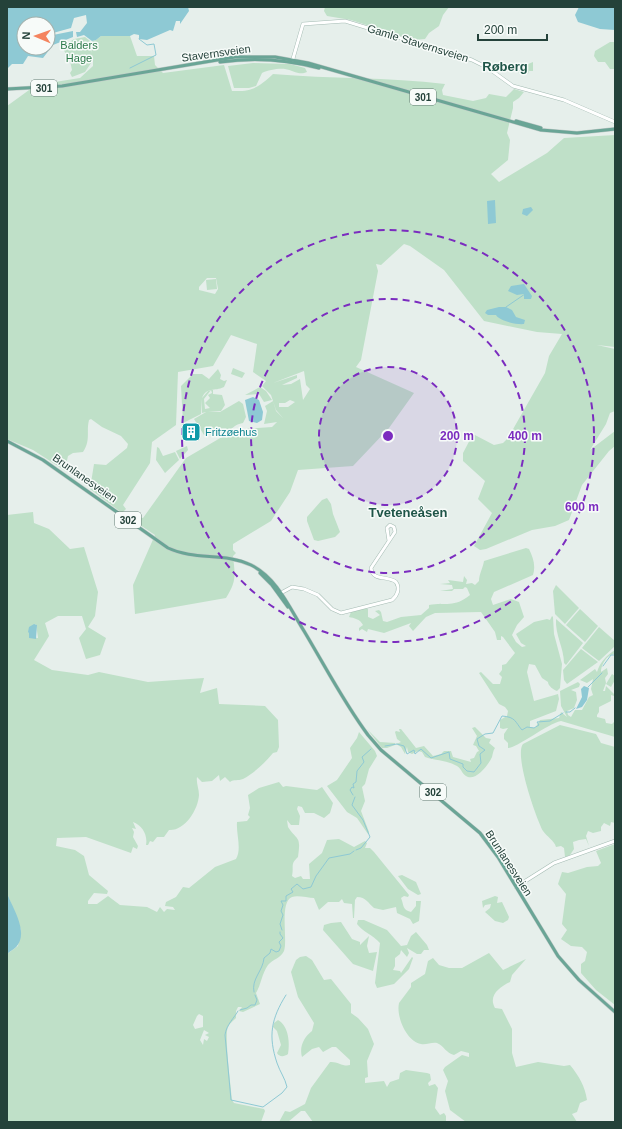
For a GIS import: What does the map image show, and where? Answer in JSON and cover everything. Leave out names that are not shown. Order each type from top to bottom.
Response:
[{"type":"main road","name":"Stavernsveien","points":[[7,89],[50,88],[244,57],[268,56],[293,61],[534,128],[561,132],[585,133],[615,130]]},
{"type":"main road","name":"Brunlanesveien","points":[[7,442],[43,460],[168,548],[191,556],[227,557],[248,564],[265,578],[280,594],[368,735],[381,750],[480,833],[494,851],[562,962],[615,1012]]},
{"type":"street","name":"Gamle Stavernsveien","points":[[293,61],[303,24],[345,21],[458,56],[485,66],[513,86],[564,100],[615,122]]},
{"type":"street","points":[[280,594],[292,587],[304,589],[318,595],[332,609],[341,612],[392,600],[398,591],[396,582],[390,578],[377,577],[373,574],[371,568],[389,541],[395,530],[394,527],[390,525],[387,530],[389,541]]},
{"type":"street","points":[[516,887],[554,863],[615,841]]},
{"type":"green space","points":[[325,7],[449,7],[443,15],[439,26],[429,33],[425,39],[413,40],[351,20],[327,16],[324,11]]},
{"type":"green space","name":"Balders Hage","points":[[101,36],[130,36],[137,56],[154,56],[155,65],[163,73],[224,65],[232,91],[245,91],[255,88],[273,74],[402,80],[445,84],[442,90],[443,95],[473,101],[486,98],[489,94],[506,97],[514,89],[524,92],[513,102],[507,133],[510,140],[508,160],[491,174],[499,182],[547,153],[564,138],[615,135],[615,347],[597,345],[615,349],[615,411],[610,413],[606,424],[590,450],[615,431],[615,446],[609,451],[582,485],[569,520],[555,526],[532,530],[486,549],[480,550],[474,546],[492,513],[478,499],[485,481],[463,461],[463,453],[473,434],[494,445],[503,443],[508,438],[545,373],[549,356],[562,334],[537,332],[484,321],[444,270],[410,246],[404,244],[381,265],[376,264],[378,271],[361,360],[356,367],[414,393],[389,428],[353,466],[298,470],[290,492],[271,521],[233,544],[233,550],[236,553],[233,556],[234,582],[226,598],[135,614],[133,585],[155,535],[134,521],[135,516],[143,518],[186,458],[222,437],[244,429],[272,427],[277,422],[264,424],[267,411],[265,406],[273,401],[271,395],[262,386],[266,381],[253,372],[257,344],[231,335],[213,366],[178,372],[176,425],[152,442],[150,463],[123,505],[126,509],[122,513],[90,489],[94,464],[106,465],[127,448],[128,444],[121,436],[102,427],[91,419],[89,420],[87,444],[83,452],[73,453],[68,456],[66,465],[67,472],[33,450],[7,439],[7,106],[36,85],[80,78],[93,66],[93,60],[85,72],[72,77],[70,73],[72,70],[70,61],[62,47],[74,39],[85,37],[90,41],[92,53],[92,41]],"holes":[[[207,278],[216,278],[218,289],[215,294],[199,290],[199,287]],[[304,371],[306,385],[310,389],[303,400],[300,379],[291,384],[282,385],[297,378],[297,375],[273,383]],[[290,400],[295,402],[288,407],[279,407],[279,403],[285,403]]]},
{"type":"green space","points":[[610,42],[615,42],[614,69],[610,69],[605,62],[598,62],[594,56],[595,51]]},
{"type":"green space","points":[[533,62],[533,71],[529,71],[528,74],[511,71]]},
{"type":"green space","points":[[253,63],[290,64],[305,68],[307,72],[299,73],[283,69],[270,70],[262,73],[256,86],[249,88],[234,88],[228,66]]},
{"type":"green space","points":[[216,279],[217,289],[207,290],[206,280]]},
{"type":"green space","points":[[233,368],[245,373],[242,378],[231,374]]},
{"type":"green space","points":[[218,369],[221,375],[220,379],[224,381],[227,380],[224,387],[211,390],[213,390],[213,394],[222,395],[225,405],[221,411],[208,412],[220,412],[239,401],[243,404],[246,417],[243,423],[225,432],[204,435],[194,419],[206,412],[202,413],[202,399],[201,414],[183,423],[181,386],[193,374],[202,374],[209,379]],"holes":[[[211,390],[212,393],[208,395],[210,398],[205,403],[210,408],[205,409],[204,399]]]},
{"type":"green space","points":[[260,387],[266,391],[272,400],[264,402],[259,394],[245,395]]},
{"type":"green space","points":[[187,446],[188,450],[180,459],[176,451]]},
{"type":"green space","points":[[157,447],[163,456],[175,452],[179,460],[165,473],[156,460]]},
{"type":"green space","points":[[327,498],[331,504],[340,532],[335,537],[318,541],[314,540],[307,517],[322,500]]},
{"type":"green space","points":[[33,512],[34,523],[49,529],[70,549],[84,547],[98,592],[95,616],[88,627],[106,638],[100,655],[86,659],[79,638],[86,629],[82,616],[58,616],[45,623],[49,636],[34,660],[52,670],[88,675],[99,672],[148,682],[204,678],[200,693],[217,688],[219,704],[265,706],[278,720],[279,747],[277,752],[273,753],[255,771],[241,780],[230,782],[225,777],[220,781],[219,775],[212,781],[202,782],[197,777],[199,795],[193,813],[185,823],[180,827],[169,830],[164,837],[157,837],[153,842],[150,841],[148,845],[146,845],[144,831],[139,825],[133,822],[136,829],[132,828],[134,832],[133,837],[138,846],[137,849],[133,847],[131,853],[86,837],[57,838],[56,846],[75,850],[84,856],[89,875],[108,891],[107,894],[94,893],[88,901],[88,904],[97,904],[108,896],[120,905],[147,907],[157,912],[160,907],[164,912],[167,909],[175,910],[173,907],[165,906],[166,902],[176,897],[183,887],[189,888],[215,867],[236,859],[239,851],[237,822],[247,821],[250,817],[248,815],[250,808],[248,795],[259,788],[279,782],[283,787],[286,786],[317,790],[322,787],[333,803],[330,813],[324,818],[314,813],[305,813],[302,807],[298,806],[297,809],[300,816],[299,825],[291,825],[287,820],[288,827],[299,842],[298,857],[293,863],[292,876],[295,878],[301,876],[303,879],[310,879],[309,864],[322,853],[327,840],[339,839],[354,847],[365,841],[367,843],[365,848],[370,848],[374,852],[409,895],[408,897],[404,896],[401,898],[405,909],[411,912],[416,906],[416,901],[421,901],[419,921],[413,924],[410,919],[397,913],[396,907],[383,910],[374,908],[365,899],[360,897],[357,897],[355,900],[354,918],[352,904],[344,903],[342,899],[339,902],[328,902],[319,910],[314,898],[294,896],[288,900],[285,913],[284,951],[268,965],[264,972],[256,993],[260,1004],[243,1012],[239,1011],[242,1007],[238,1007],[236,1011],[236,1018],[229,1025],[227,1032],[227,1050],[232,1100],[234,1103],[264,1109],[265,1111],[261,1122],[7,1122],[7,954],[18,946],[21,930],[7,893],[7,515]],"holes":[[[36,624],[38,638],[29,637],[29,632]],[[199,1014],[203,1016],[203,1027],[195,1029],[193,1025]],[[204,1030],[209,1033],[205,1035],[209,1037],[207,1041],[204,1039],[203,1045],[200,1040]]]},
{"type":"green space","points":[[526,548],[529,549],[533,558],[533,575],[494,592],[491,599],[493,605],[511,599],[519,602],[524,617],[517,625],[512,635],[516,642],[522,647],[526,646],[521,643],[516,634],[534,622],[547,619],[550,620],[552,616],[553,617],[554,634],[562,664],[560,688],[557,691],[551,688],[548,682],[542,678],[535,665],[529,664],[527,672],[534,701],[558,694],[559,699],[556,711],[530,721],[530,727],[535,728],[540,720],[559,718],[561,712],[567,717],[561,706],[560,691],[578,682],[580,684],[579,687],[571,690],[576,692],[577,700],[574,708],[567,711],[568,715],[571,717],[575,710],[582,710],[589,697],[593,695],[591,689],[593,679],[587,683],[580,680],[595,669],[597,672],[604,659],[615,650],[615,654],[612,654],[605,660],[601,672],[607,668],[608,674],[605,678],[606,683],[603,691],[605,691],[606,686],[614,694],[614,696],[611,695],[611,701],[599,707],[597,717],[605,719],[606,723],[612,724],[615,721],[615,737],[561,721],[548,726],[518,744],[508,748],[508,743],[504,739],[504,734],[508,728],[500,728],[500,720],[507,716],[508,711],[505,707],[499,704],[479,673],[481,672],[493,684],[500,684],[502,677],[499,674],[502,670],[502,665],[506,664],[515,653],[503,637],[501,636],[501,640],[497,640],[495,632],[481,612],[435,613],[426,617],[413,631],[409,626],[411,623],[384,633],[368,629],[367,632],[362,629],[359,631],[359,628],[363,625],[362,623],[357,619],[349,617],[351,612],[365,608],[368,609],[368,617],[373,619],[380,615],[375,611],[379,610],[383,621],[387,622],[401,617],[421,615],[429,608],[429,605],[459,602],[470,595],[467,588],[454,589],[452,591],[440,591],[453,589],[452,585],[440,584],[450,583],[448,580],[463,582],[464,576],[467,580],[466,584],[472,583],[475,585],[479,581],[484,561]]},
{"type":"green space","points":[[556,585],[579,608],[565,624],[555,614],[553,591]]},
{"type":"green space","points":[[580,609],[598,626],[585,642],[566,625]]},
{"type":"green space","points":[[556,619],[583,643],[566,665],[564,663],[563,652],[557,631]]},
{"type":"green space","points":[[599,627],[615,641],[615,646],[599,661],[582,648]]},
{"type":"green space","points":[[581,649],[598,662],[567,684],[564,680],[563,670]]},
{"type":"green space","points":[[612,674],[615,676],[615,680],[611,687],[606,684]]},
{"type":"green space","points":[[560,725],[596,734],[601,743],[615,747],[615,823],[611,822],[610,826],[604,823],[601,827],[601,831],[593,833],[588,831],[586,836],[589,846],[586,839],[573,842],[574,849],[570,855],[565,857],[564,848],[561,846],[556,847],[554,842],[543,831],[531,801],[521,760],[521,750],[523,744]]},
{"type":"green space","points":[[475,727],[486,738],[491,739],[489,743],[495,748],[488,764],[479,774],[471,777],[466,776],[457,766],[425,757],[422,752],[418,751],[412,754],[408,752],[407,747],[405,754],[401,747],[396,744],[401,742],[397,739],[395,732],[400,732],[399,729],[401,729],[416,748],[424,746],[433,756],[441,754],[444,751],[451,751],[453,757],[471,762],[470,759],[474,758],[479,751],[476,746],[473,745],[477,736],[472,728]]},
{"type":"green space","points":[[367,729],[380,742],[395,743],[395,745],[382,748]]},
{"type":"green space","points":[[359,732],[375,751],[377,756],[369,769],[365,784],[362,787],[365,801],[361,811],[369,832],[368,834],[357,818],[347,812],[327,786],[337,780],[352,758],[350,748]]},
{"type":"green space","points":[[615,844],[615,1005],[596,990],[581,973],[581,964],[585,961],[587,952],[582,947],[571,946],[561,939],[567,930],[562,924],[566,894],[558,884],[562,872],[568,873],[587,867],[598,866],[601,863],[596,851]]},
{"type":"green space","points":[[402,875],[416,882],[421,894],[418,895],[408,889],[398,876]]},
{"type":"green space","points":[[495,896],[498,897],[497,903],[502,902],[509,917],[508,920],[503,923],[495,921],[485,912],[490,908],[491,904],[485,905],[483,908],[482,901]]},
{"type":"green space","points":[[358,920],[364,920],[387,930],[401,946],[407,945],[411,936],[416,932],[427,945],[429,950],[424,950],[421,954],[417,954],[407,948],[409,953],[407,957],[401,950],[400,954],[395,958],[395,966],[393,970],[400,971],[401,973],[412,957],[413,958],[409,969],[394,984],[377,988],[375,983],[380,943],[359,927],[357,924]]},
{"type":"green space","points":[[341,922],[352,939],[360,942],[360,945],[369,936],[367,946],[369,953],[377,952],[373,971],[353,964],[323,930],[324,925]]},
{"type":"green space","points":[[489,953],[503,970],[526,959],[512,975],[510,982],[502,986],[496,992],[493,1004],[495,1008],[502,1009],[512,1029],[512,1053],[516,1067],[538,1062],[564,1066],[570,1065],[576,1073],[581,1081],[587,1100],[580,1103],[577,1112],[572,1114],[577,1122],[466,1122],[450,1110],[445,1091],[448,1081],[443,1070],[462,1055],[469,1057],[469,1053],[461,1051],[454,1055],[449,1053],[437,1043],[421,1044],[411,1038],[403,1027],[398,1008],[399,1003],[411,987],[411,983],[425,974],[428,961],[433,958],[439,965],[449,968],[462,968]]},
{"type":"green space","points":[[306,956],[312,960],[324,980],[331,979],[351,1004],[351,1013],[368,1029],[374,1044],[367,1061],[368,1077],[365,1078],[365,1083],[384,1081],[387,1087],[390,1082],[399,1079],[400,1073],[406,1070],[430,1074],[431,1080],[428,1083],[429,1086],[435,1084],[438,1088],[435,1108],[440,1115],[444,1113],[446,1116],[446,1122],[313,1122],[305,1111],[301,1111],[288,1122],[279,1122],[285,1111],[290,1112],[305,1104],[311,1088],[330,1062],[350,1065],[350,1060],[336,1047],[332,1047],[323,1052],[319,1047],[312,1049],[302,1057],[301,1050],[303,1042],[312,1031],[314,1023],[298,997],[291,972],[296,960],[300,957]]},
{"type":"green space","points":[[278,1020],[287,1031],[289,1040],[288,1054],[283,1056],[280,1056],[277,1053],[281,1045],[277,1031],[273,1027],[274,1023]]},
{"type":"water","points":[[7,7],[188,7],[189,11],[180,24],[180,21],[176,21],[173,31],[170,30],[147,40],[139,39],[139,35],[134,34],[130,36],[101,36],[92,41],[84,35],[77,37],[76,32],[80,32],[87,23],[86,15],[74,18],[71,28],[56,32],[56,16],[16,16],[16,56],[28,56],[23,64],[12,64],[8,68]]},
{"type":"water","points":[[579,7],[615,7],[615,30],[600,29],[578,22],[575,15]]},
{"type":"water","points":[[73,31],[73,37],[56,44],[56,34]]},
{"type":"water","points":[[28,56],[45,56],[43,58]]},
{"type":"water","points":[[495,200],[496,223],[488,224],[487,201]]},
{"type":"water","points":[[531,207],[533,210],[527,216],[522,214],[523,209]]},
{"type":"water","points":[[524,284],[532,296],[531,299],[524,299],[524,294],[517,295],[508,291],[511,286]]},
{"type":"water","points":[[506,307],[512,310],[516,317],[525,320],[524,324],[509,322],[496,315],[488,315],[485,313],[487,310]]},
{"type":"water","points":[[253,397],[259,400],[263,412],[262,420],[257,423],[249,421],[245,400]]},
{"type":"water","points":[[34,624],[37,625],[36,639],[29,638],[28,632],[29,627]]},
{"type":"water","points":[[584,686],[589,688],[587,700],[582,707],[576,709],[582,697],[581,689]]},
{"type":"water","points":[[7,893],[18,920],[21,934],[17,946],[7,954]]},
{"type":"waterway","points":[[130,68],[156,55],[154,44],[147,45],[139,39]]},
{"type":"waterway","points":[[506,307],[525,294]]},
{"type":"waterway","points":[[603,666],[611,655],[615,655]]},
{"type":"waterway","points":[[588,687],[602,673]]},
{"type":"waterway","points":[[566,712],[570,712],[575,708]]},
{"type":"waterway","points":[[385,746],[397,744],[404,746],[407,754],[414,750],[415,754],[421,749],[431,758],[449,752],[450,759],[463,764],[463,767],[467,771],[474,772],[481,763],[480,754],[485,750],[479,746],[477,739],[485,734],[493,733],[502,716],[513,719],[522,730],[527,727],[534,728],[539,725],[537,722],[550,721],[563,713]]},
{"type":"waterway","points":[[353,795],[350,790],[352,787],[354,788],[353,784],[356,782],[357,771],[364,762],[362,757],[371,749]]},
{"type":"waterway","points":[[355,797],[352,805],[363,820],[370,837],[361,848],[356,850]]},
{"type":"waterway","points":[[282,930],[280,924],[283,915],[281,911],[283,905],[281,901],[286,901],[286,896],[293,892],[291,889],[297,884],[303,889],[311,887],[316,876],[329,858],[350,854],[354,851]]},
{"type":"waterway","points":[[254,992],[254,983],[262,967],[264,958],[270,953],[271,949],[276,952],[279,951],[281,946],[279,942],[283,938],[280,932]]},
{"type":"waterway","points":[[240,1010],[251,1005],[255,1005],[257,1000],[255,995]]},
{"type":"waterway","points":[[238,1011],[229,1025],[225,1035],[231,1100],[263,1107],[282,1093],[287,1087],[277,1063],[272,1044],[272,1028],[274,1020],[286,995]]},
{"type":"place","name":"Fritzøehus","points":[[191,432]]},
{"type":"district","name":"Røberg","points":[[505,66]]},
{"type":"district","name":"Tveteneåsen","points":[[408,512]]}]
